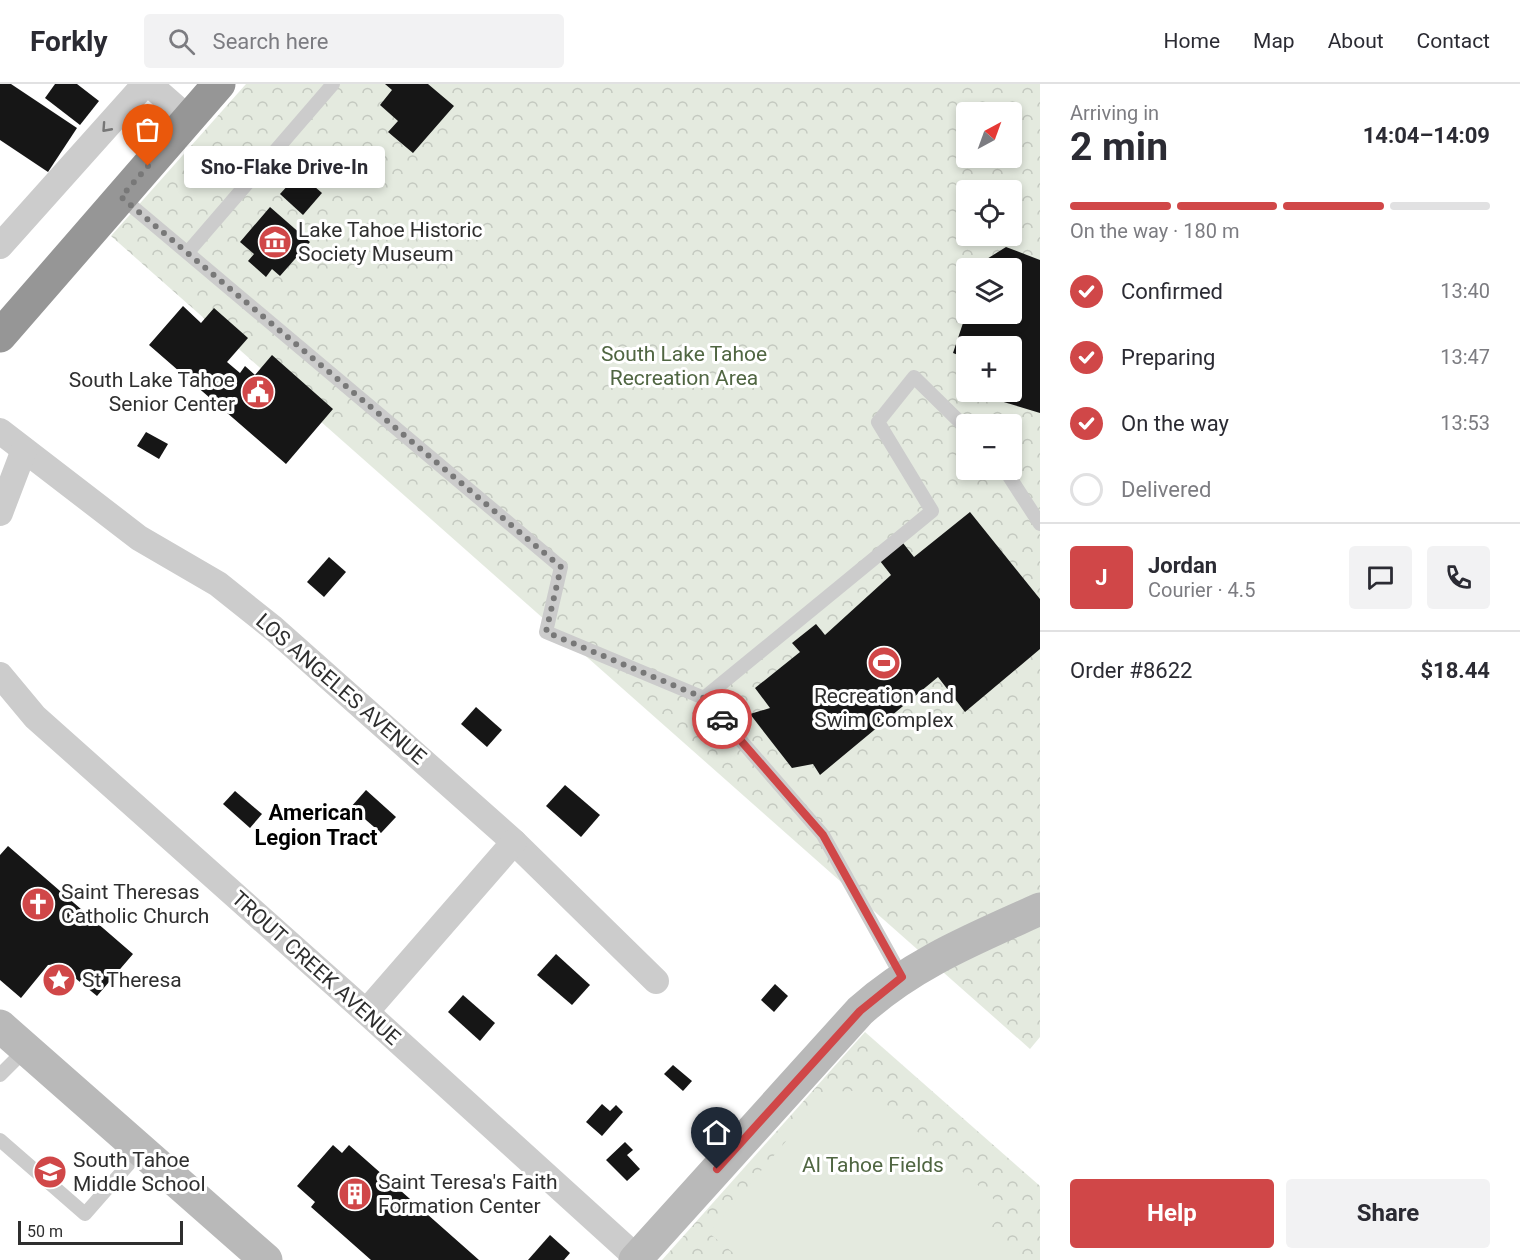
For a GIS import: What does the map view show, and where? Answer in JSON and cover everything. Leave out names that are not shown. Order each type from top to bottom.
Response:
[{"type":"highway","points":[[0,336],[219,84]]},
{"type":"street","points":[[0,246],[147,84],[189,119]]},
{"type":"street","name":"LOS ANGELES AVENUE","points":[[0,431],[139,538],[218,584],[273,628],[514,842],[656,981]]},
{"type":"street","points":[[0,513],[24,450]]},
{"type":"street","name":"TROUT CREEK AVENUE","points":[[0,675],[35,717],[366,1012],[636,1259]]},
{"type":"street","points":[[366,1012],[514,842]]},
{"type":"street","points":[[636,1259],[860,1011],[902,977],[959,945],[1040,909]]},
{"type":"street","points":[[0,1026],[266,1260]]},
{"type":"lane","points":[[188,252],[333,84]]},
{"type":"lane","points":[[121,197],[561,567],[546,632],[704,698],[823,835],[902,977]]},
{"type":"lane","points":[[704,698],[932,511],[878,422],[914,377],[956,418]]},
{"type":"lane","points":[[1011,480],[1040,524]]},
{"type":"lane","points":[[0,1075],[26,1049]]},
{"type":"lane","points":[[0,1140],[85,1214],[141,1150]]},
{"type":"green space","name":"South Lake Tahoe Recreation Area","points":[[246,84],[1040,84],[1040,1037],[1030,1049],[111,236]]},
{"type":"green space","name":"Al Tahoe Fields","points":[[865,1032],[1040,1186],[1040,1260],[662,1260]]},
{"type":"green space","name":"Al Tahoe Fields","points":[[870,1090],[1006,1210],[991,1227],[1027,1260],[734,1260],[737,1256],[709,1233],[827,1092]]},
{"type":"building","points":[[0,84],[11,84],[77,128],[48,172],[0,140]]},
{"type":"building","points":[[55,84],[77,84],[99,101],[80,125],[45,98]]},
{"type":"building","points":[[385,84],[428,84],[454,106],[413,153],[388,132],[398,121],[380,105],[392,90]]},
{"type":"building","points":[[299,173],[322,193],[303,215],[280,194]]},
{"type":"building","name":"Lake Tahoe Historic Society Museum","points":[[270,207],[310,242],[280,276],[272,269],[266,277],[248,261],[254,254],[240,242]]},
{"type":"building","points":[[1006,247],[1040,260],[1040,413],[1004,402],[1022,402],[1022,336],[959,336],[963,324],[1022,324],[1022,258],[988,258]]},
{"type":"building","name":"South Lake Tahoe Senior Center","points":[[183,306],[201,323],[214,308],[248,338],[227,362],[240,373],[245,366],[255,375],[272,355],[333,409],[286,464],[149,345]]},
{"type":"building","points":[[146,432],[168,444],[159,459],[137,446]]},
{"type":"building","points":[[970,512],[1040,599],[1040,649],[965,712],[938,677],[820,775],[813,764],[792,768],[750,714],[770,708],[755,688],[800,652],[792,643],[816,624],[825,635],[891,575],[880,561],[903,543],[914,557]]},
{"type":"building","points":[[329,557],[346,572],[324,597],[307,582]]},
{"type":"building","points":[[476,707],[502,730],[487,747],[461,724]]},
{"type":"building","points":[[565,785],[600,815],[581,837],[546,806]]},
{"type":"building","points":[[366,790],[396,817],[381,833],[351,807]]},
{"type":"building","points":[[235,791],[262,814],[250,828],[223,804]]},
{"type":"building","name":"Saint Theresas Catholic Church","points":[[8,846],[133,954],[97,996],[58,964],[48,965],[21,998],[0,980],[0,855]]},
{"type":"building","points":[[556,954],[590,985],[572,1005],[537,975]]},
{"type":"building","points":[[775,984],[788,996],[774,1012],[761,1000]]},
{"type":"building","points":[[463,995],[495,1023],[480,1041],[448,1012]]},
{"type":"building","points":[[673,1065],[692,1081],[683,1091],[664,1074]]},
{"type":"building","points":[[602,1104],[610,1111],[616,1105],[623,1112],[602,1136],[586,1122]]},
{"type":"building","points":[[625,1142],[633,1150],[627,1155],[640,1169],[627,1181],[606,1160]]},
{"type":"building","name":"Saint Teresa's Faith Formation Center","points":[[333,1145],[342,1153],[349,1145],[479,1260],[371,1260],[311,1207],[315,1202],[297,1186]]},
{"type":"building","points":[[550,1235],[570,1253],[564,1260],[528,1260]]},
{"type":"way so far","points":[[148,166],[121,197],[561,567],[546,632],[704,698],[722,719]]},
{"type":"place","name":"Sno-Flake Drive-In","points":[[148,166]]},
{"type":"place","name":"Lake Tahoe Historic Society Museum","points":[[275,242]]},
{"type":"place","name":"South Lake Tahoe Senior Center","points":[[258,392]]},
{"type":"place","name":"Recreation and Swim Complex","points":[[884,663]]},
{"type":"place","name":"Saint Theresas Catholic Church","points":[[38,904]]},
{"type":"place","name":"St Theresa","points":[[59,980]]},
{"type":"place","name":"South Tahoe Middle School","points":[[50,1172]]},
{"type":"place","name":"Saint Teresa's Faith Formation Center","points":[[355,1194]]},
{"type":"district","name":"American Legion Tract","points":[[316,824]]},
{"type":"route","points":[[717,1169],[860,1011],[902,977],[823,835],[722,719]]}]
